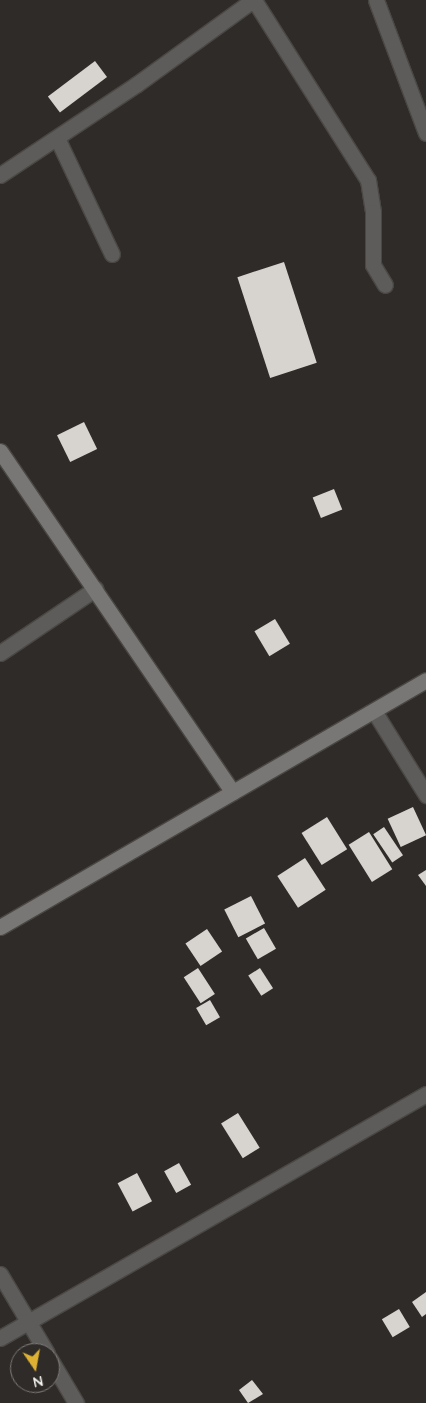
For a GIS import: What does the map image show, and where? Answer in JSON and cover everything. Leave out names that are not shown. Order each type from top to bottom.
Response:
[{"type":"street","points":[[0,175],[58,140],[253,0],[368,180],[373,212],[373,266],[385,285]]},
{"type":"street","points":[[376,0],[426,133]]},
{"type":"street","points":[[58,140],[112,254]]},
{"type":"street","points":[[0,451],[233,792]]},
{"type":"street","points":[[0,653],[95,589]]},
{"type":"street","points":[[0,927],[426,680]]},
{"type":"street","points":[[374,711],[426,795]]},
{"type":"street","points":[[0,1338],[426,1094]]},
{"type":"street","points":[[0,1274],[41,1343]]},
{"type":"street","points":[[60,1375],[76,1403]]},
{"type":"building","points":[[95,61],[107,77],[60,112],[48,97]]},
{"type":"building","points":[[284,262],[317,363],[270,378],[237,277]]},
{"type":"building","points":[[84,422],[97,449],[70,462],[57,435]]},
{"type":"building","points":[[334,489],[342,509],[321,518],[313,498]]},
{"type":"building","points":[[275,619],[290,644],[269,656],[254,631]]},
{"type":"building","points":[[413,807],[426,835],[401,847],[388,819]]},
{"type":"building","points":[[327,817],[347,849],[322,865],[302,833]]},
{"type":"building","points":[[384,827],[403,855],[392,862],[373,834]]},
{"type":"building","points":[[369,832],[392,869],[372,882],[349,845]]},
{"type":"building","points":[[305,858],[326,890],[298,908],[277,876]]},
{"type":"building","points":[[426,870],[426,886],[418,875]]},
{"type":"building","points":[[251,896],[265,924],[238,937],[224,910]]},
{"type":"building","points":[[264,928],[276,949],[258,959],[246,938]]},
{"type":"building","points":[[207,929],[222,951],[201,966],[185,944]]},
{"type":"building","points":[[198,968],[215,994],[201,1003],[184,977]]},
{"type":"building","points":[[260,968],[273,988],[261,996],[248,976]]},
{"type":"building","points":[[210,1000],[220,1017],[206,1025],[196,1008]]},
{"type":"building","points":[[238,1113],[260,1148],[243,1158],[221,1124]]},
{"type":"building","points":[[179,1163],[191,1185],[176,1193],[164,1171]]},
{"type":"building","points":[[137,1173],[152,1201],[133,1212],[118,1183]]},
{"type":"building","points":[[426,1292],[426,1314],[422,1317],[412,1302]]},
{"type":"building","points":[[399,1309],[410,1327],[393,1337],[382,1319]]},
{"type":"building","points":[[252,1380],[263,1394],[248,1403],[239,1390]]}]
